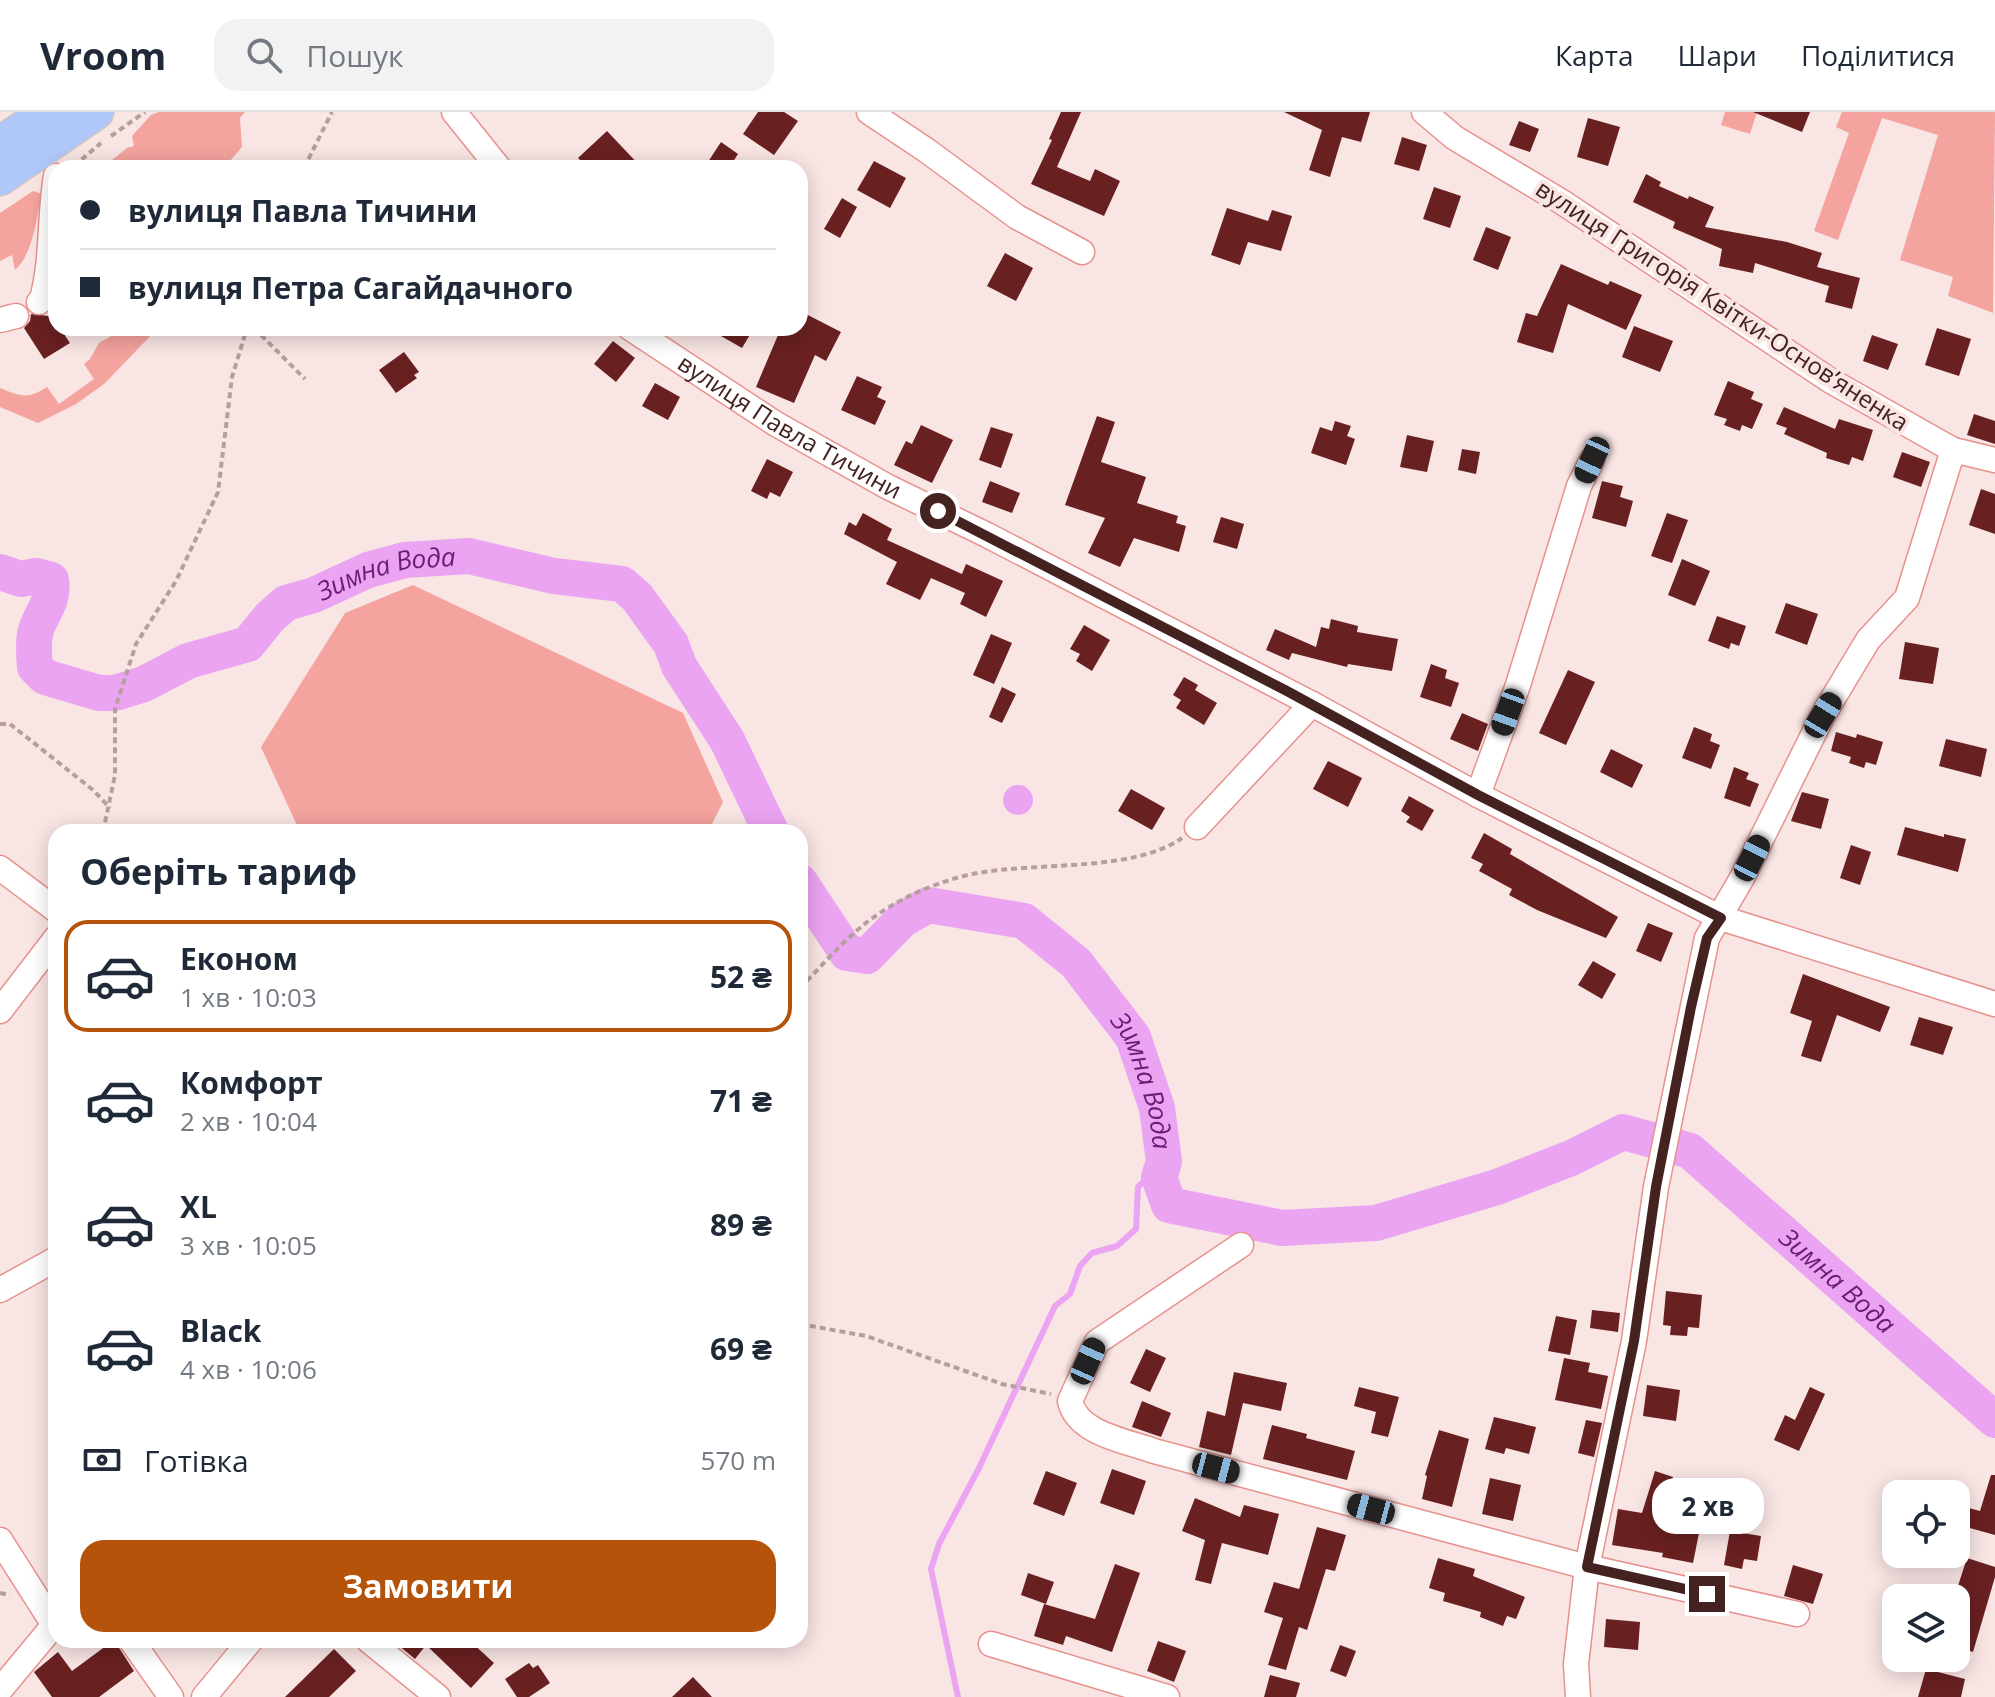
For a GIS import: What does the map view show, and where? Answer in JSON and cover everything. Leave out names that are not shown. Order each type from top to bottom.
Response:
[{"type":"highway","points":[[0,144],[96,112]]},
{"type":"highway","points":[[0,178],[56,123]]},
{"type":"street","points":[[454,112],[493,160]]},
{"type":"street","points":[[869,112],[1017,217],[1082,252]]},
{"type":"street","name":"вулиця Григорія Квітки-Основʼяненка","points":[[1424,112],[1455,138],[1562,202],[1831,381],[1953,450],[1995,460]]},
{"type":"street","points":[[1455,138],[1456,112]]},
{"type":"street","points":[[56,123],[57,160]]},
{"type":"street","points":[[39,302],[48,277]]},
{"type":"street","name":"вулиця Павла Тичини","points":[[642,336],[776,424],[888,487],[987,535],[1312,704],[1478,795],[1721,918],[1995,1004]]},
{"type":"street","points":[[1578,1697],[1576,1664],[1587,1567],[1634,1341],[1656,1187],[1707,938],[1721,918],[1823,715],[1868,640],[1907,598],[1953,450]]},
{"type":"street","points":[[1478,795],[1518,685],[1579,486],[1592,460]]},
{"type":"street","points":[[1197,827],[1312,704]]},
{"type":"street","points":[[0,868],[48,904]]},
{"type":"street","points":[[0,1011],[48,948]]},
{"type":"street","points":[[1241,1245],[1097,1342],[1070,1401],[1079,1420],[1096,1430],[1154,1451],[1587,1567],[1797,1614]]},
{"type":"street","points":[[0,1290],[48,1263]]},
{"type":"street","points":[[0,1540],[48,1613]]},
{"type":"street","points":[[0,1690],[48,1632]]},
{"type":"street","points":[[991,1644],[1167,1697]]},
{"type":"street","points":[[137,1648],[171,1697]]},
{"type":"street","points":[[204,1697],[241,1648]]},
{"type":"street","points":[[378,1648],[438,1697]]},
{"type":"path","points":[[81,160],[145,112]]},
{"type":"path","points":[[308,160],[332,112]]},
{"type":"path","points":[[105,824],[115,775],[115,709],[124,675],[136,644],[176,581],[218,492],[232,377],[245,336]]},
{"type":"path","points":[[262,336],[305,379]]},
{"type":"path","points":[[0,724],[10,724],[93,790],[110,808]]},
{"type":"path","points":[[808,980],[861,927],[895,904],[944,882],[976,873],[1112,860],[1151,853],[1172,845],[1197,827]]},
{"type":"path","points":[[808,1325],[866,1336],[1002,1384],[1030,1389]]},
{"type":"shaded area","points":[[159,112],[245,112],[240,118],[242,147],[231,160],[112,160],[134,146],[132,136],[151,115]]},
{"type":"shaded area","points":[[1725,112],[1757,112],[1750,134],[1721,125]]},
{"type":"shaded area","points":[[1842,112],[1995,112],[1993,313],[1948,296],[1953,277],[1900,260],[1938,135],[1882,118],[1838,240],[1814,231],[1849,133],[1836,127]]},
{"type":"shaded area","points":[[33,191],[42,194],[36,224],[26,254],[15,270],[12,255],[0,261],[0,213]]},
{"type":"shaded area","points":[[111,336],[150,336],[104,384],[76,404],[38,423],[0,407],[0,388],[24,395],[47,387],[59,404],[94,379],[84,364],[99,343]]},
{"type":"shaded area","points":[[413,585],[683,713],[723,802],[712,824],[296,824],[261,747],[345,613]]},
{"type":"shaded area","points":[[1018,785],[1029,789],[1033,800],[1029,811],[1018,815],[1007,811],[1003,800],[1007,789]]},
{"type":"building","points":[[758,112],[784,112],[798,121],[774,155],[743,134]]},
{"type":"building","points":[[1061,112],[1081,112],[1057,167],[1090,181],[1095,169],[1120,181],[1104,216],[1031,184],[1052,140],[1049,139]]},
{"type":"building","points":[[1284,112],[1370,112],[1361,142],[1342,137],[1330,177],[1309,170],[1322,130]]},
{"type":"building","points":[[1753,112],[1810,112],[1802,132]]},
{"type":"building","points":[[1588,118],[1620,127],[1608,166],[1577,157]]},
{"type":"building","points":[[1519,121],[1539,129],[1530,152],[1509,145]]},
{"type":"building","points":[[607,131],[634,160],[580,160],[578,158]]},
{"type":"building","points":[[1402,137],[1427,145],[1419,171],[1394,164]]},
{"type":"building","points":[[721,142],[738,154],[734,160],[709,160]]},
{"type":"building","points":[[874,161],[906,178],[890,208],[857,190]]},
{"type":"building","points":[[1646,174],[1661,182],[1659,186],[1714,207],[1705,227],[1787,242],[1822,253],[1817,267],[1860,278],[1852,309],[1825,302],[1829,286],[1755,263],[1753,273],[1719,266],[1722,249],[1673,228],[1675,222],[1633,202]]},
{"type":"building","points":[[1434,187],[1461,196],[1450,228],[1423,219]]},
{"type":"building","points":[[842,198],[857,207],[840,238],[824,229]]},
{"type":"building","points":[[1227,208],[1268,221],[1272,210],[1292,216],[1281,251],[1248,242],[1240,265],[1211,255]]},
{"type":"building","points":[[1486,227],[1511,237],[1498,270],[1473,260]]},
{"type":"building","points":[[1005,253],[1033,268],[1016,301],[987,286]]},
{"type":"building","points":[[1561,264],[1608,285],[1610,281],[1642,295],[1626,330],[1568,304],[1553,353],[1517,342],[1526,313],[1537,316]]},
{"type":"building","points":[[31,314],[48,316],[48,336],[65,336],[70,343],[44,359],[24,328]]},
{"type":"building","points":[[808,315],[841,332],[826,361],[815,355],[794,403],[756,387],[778,336],[808,336]]},
{"type":"building","points":[[1634,326],[1673,341],[1660,372],[1622,357]]},
{"type":"building","points":[[1937,328],[1971,339],[1959,376],[1925,365]]},
{"type":"building","points":[[1872,335],[1898,344],[1888,370],[1863,361]]},
{"type":"building","points":[[721,336],[749,336],[742,348]]},
{"type":"building","points":[[613,341],[635,358],[616,382],[594,364]]},
{"type":"building","points":[[404,352],[419,372],[414,375],[417,378],[396,393],[379,370]]},
{"type":"building","points":[[857,376],[882,387],[877,397],[886,401],[875,425],[841,410]]},
{"type":"building","points":[[1728,381],[1754,392],[1751,399],[1763,404],[1752,429],[1742,425],[1740,431],[1724,425],[1727,419],[1714,415]]},
{"type":"building","points":[[655,383],[680,397],[668,420],[642,406]]},
{"type":"building","points":[[1784,407],[1835,429],[1839,419],[1873,430],[1863,461],[1852,457],[1849,465],[1826,458],[1827,453],[1784,434],[1787,428],[1776,424]]},
{"type":"building","points":[[1974,414],[1995,421],[1995,444],[1967,435]]},
{"type":"building","points":[[1097,416],[1115,422],[1101,462],[1146,477],[1137,503],[1178,516],[1176,523],[1186,526],[1179,552],[1134,538],[1120,567],[1088,553],[1105,518],[1065,505]]},
{"type":"building","points":[[1335,421],[1351,426],[1347,436],[1355,439],[1346,465],[1311,453],[1320,427],[1332,431]]},
{"type":"building","points":[[921,425],[953,440],[932,483],[894,465],[906,441],[912,444]]},
{"type":"building","points":[[991,427],[1013,434],[1001,468],[979,460]]},
{"type":"building","points":[[1407,435],[1434,441],[1427,472],[1400,467]]},
{"type":"building","points":[[1462,449],[1480,452],[1476,474],[1458,470]]},
{"type":"building","points":[[1902,452],[1930,462],[1921,487],[1893,477]]},
{"type":"building","points":[[767,459],[793,472],[780,497],[770,492],[767,499],[751,491]]},
{"type":"building","points":[[990,481],[1020,493],[1012,513],[982,502]]},
{"type":"building","points":[[1602,481],[1623,486],[1620,497],[1633,501],[1626,527],[1592,518]]},
{"type":"building","points":[[1981,489],[1995,494],[1995,534],[1969,525]]},
{"type":"building","points":[[863,513],[892,529],[887,540],[962,574],[966,564],[1003,581],[986,617],[960,604],[965,593],[931,578],[920,600],[886,584],[897,562],[844,534],[849,522],[856,526]]},
{"type":"building","points":[[1667,513],[1688,520],[1672,563],[1651,556]]},
{"type":"building","points":[[1221,517],[1244,524],[1237,549],[1213,542]]},
{"type":"building","points":[[1682,559],[1710,571],[1695,606],[1668,595]]},
{"type":"building","points":[[1786,603],[1818,614],[1807,645],[1775,633]]},
{"type":"building","points":[[1717,616],[1746,626],[1739,646],[1731,643],[1729,649],[1708,641]]},
{"type":"building","points":[[1331,619],[1358,626],[1357,632],[1398,639],[1392,671],[1348,664],[1347,667],[1292,653],[1289,660],[1266,650],[1275,629],[1316,647],[1321,627],[1329,629]]},
{"type":"building","points":[[1084,625],[1110,640],[1092,671],[1076,661],[1080,654],[1070,649]]},
{"type":"building","points":[[991,634],[1012,643],[994,684],[973,675]]},
{"type":"building","points":[[1905,642],[1939,648],[1933,684],[1899,679]]},
{"type":"building","points":[[1431,664],[1447,670],[1445,678],[1459,683],[1451,707],[1420,697]]},
{"type":"building","points":[[1568,670],[1595,682],[1566,745],[1539,733]]},
{"type":"building","points":[[1184,677],[1198,685],[1195,690],[1217,703],[1204,725],[1176,708],[1181,700],[1173,695]]},
{"type":"building","points":[[1002,687],[1016,694],[1002,723],[989,717]]},
{"type":"building","points":[[1462,713],[1488,724],[1478,751],[1450,739]]},
{"type":"building","points":[[1694,727],[1712,734],[1710,741],[1720,745],[1711,769],[1682,758]]},
{"type":"building","points":[[1836,732],[1856,738],[1857,734],[1883,742],[1876,765],[1866,762],[1864,768],[1849,763],[1851,757],[1831,751]]},
{"type":"building","points":[[1946,739],[1987,749],[1981,777],[1939,766]]},
{"type":"building","points":[[1611,749],[1643,765],[1632,788],[1600,772]]},
{"type":"building","points":[[1328,761],[1362,778],[1348,807],[1313,789]]},
{"type":"building","points":[[1734,767],[1749,773],[1746,779],[1759,784],[1750,807],[1724,798]]},
{"type":"building","points":[[1131,789],[1165,808],[1152,830],[1118,811]]},
{"type":"building","points":[[1802,792],[1829,799],[1821,829],[1791,821]]},
{"type":"building","points":[[1409,796],[1434,810],[1422,831],[1406,822],[1410,817],[1401,811]]},
{"type":"building","points":[[1905,827],[1966,839],[1958,872],[1897,855]]},
{"type":"building","points":[[1484,833],[1512,849],[1510,854],[1618,917],[1606,938],[1537,910],[1509,895],[1512,889],[1479,871],[1483,864],[1471,858]]},
{"type":"building","points":[[1851,845],[1871,852],[1860,885],[1840,878]]},
{"type":"building","points":[[1648,923],[1673,933],[1661,962],[1636,951]]},
{"type":"building","points":[[1593,961],[1616,974],[1602,999],[1578,985]]},
{"type":"building","points":[[1803,974],[1890,1007],[1880,1032],[1837,1015],[1821,1062],[1801,1056],[1812,1021],[1790,1013]]},
{"type":"building","points":[[1919,1017],[1953,1027],[1943,1055],[1910,1045]]},
{"type":"building","points":[[1666,1291],[1702,1295],[1699,1328],[1688,1327],[1687,1336],[1670,1335],[1671,1326],[1663,1325]]},
{"type":"building","points":[[1592,1310],[1620,1313],[1618,1332],[1590,1328]]},
{"type":"building","points":[[1556,1316],[1577,1320],[1570,1355],[1548,1351]]},
{"type":"building","points":[[1146,1349],[1166,1358],[1150,1392],[1130,1383]]},
{"type":"building","points":[[1564,1358],[1590,1363],[1588,1372],[1608,1376],[1601,1409],[1555,1400]]},
{"type":"building","points":[[1234,1372],[1287,1383],[1281,1411],[1243,1403],[1231,1455],[1199,1447],[1207,1411],[1225,1416]]},
{"type":"building","points":[[1647,1385],[1680,1390],[1676,1421],[1643,1416]]},
{"type":"building","points":[[1359,1387],[1399,1397],[1388,1437],[1371,1433],[1376,1412],[1354,1406]]},
{"type":"building","points":[[1810,1387],[1825,1394],[1799,1451],[1774,1440],[1785,1415],[1795,1420]]},
{"type":"building","points":[[1142,1401],[1171,1413],[1161,1437],[1132,1427]]},
{"type":"building","points":[[1494,1417],[1536,1427],[1529,1454],[1506,1448],[1504,1454],[1485,1449]]},
{"type":"building","points":[[1586,1420],[1602,1423],[1594,1457],[1578,1453]]},
{"type":"building","points":[[1272,1425],[1355,1451],[1347,1480],[1263,1459]]},
{"type":"building","points":[[1439,1430],[1469,1439],[1452,1507],[1422,1499],[1425,1475]]},
{"type":"building","points":[[1112,1469],[1146,1481],[1134,1515],[1100,1503]]},
{"type":"building","points":[[1046,1471],[1077,1483],[1064,1516],[1033,1504]]},
{"type":"building","points":[[1655,1471],[1673,1477],[1660,1520],[1700,1528],[1693,1563],[1662,1557],[1663,1553],[1612,1545],[1618,1509],[1642,1513]]},
{"type":"building","points":[[1991,1475],[1995,1475],[1995,1535],[1970,1528],[1970,1508],[1980,1511]]},
{"type":"building","points":[[1490,1478],[1521,1485],[1513,1521],[1482,1514]]},
{"type":"building","points":[[1195,1498],[1240,1517],[1244,1505],[1279,1514],[1268,1555],[1222,1543],[1211,1584],[1195,1580],[1205,1540],[1182,1531]]},
{"type":"building","points":[[1317,1527],[1346,1535],[1335,1571],[1326,1569],[1307,1630],[1299,1627],[1286,1670],[1268,1665],[1283,1618],[1264,1612],[1274,1582],[1299,1589]]},
{"type":"building","points":[[1730,1531],[1761,1536],[1757,1561],[1744,1559],[1742,1569],[1724,1565]]},
{"type":"building","points":[[1438,1558],[1475,1569],[1473,1576],[1525,1597],[1516,1619],[1507,1616],[1503,1626],[1480,1617],[1481,1612],[1443,1601],[1445,1593],[1429,1588]]},
{"type":"building","points":[[1970,1559],[1995,1567],[1995,1577],[1973,1652],[1970,1651],[1970,1584],[1959,1584],[1964,1568],[1970,1568]]},
{"type":"building","points":[[1115,1564],[1140,1573],[1112,1652],[1066,1636],[1063,1645],[1034,1636],[1044,1604],[1095,1619]]},
{"type":"building","points":[[1793,1565],[1823,1574],[1813,1604],[1784,1596]]},
{"type":"building","points":[[1028,1573],[1054,1582],[1046,1604],[1021,1595]]},
{"type":"building","points":[[1606,1619],[1640,1622],[1638,1650],[1604,1647]]},
{"type":"building","points":[[1158,1641],[1186,1651],[1174,1682],[1147,1671]]},
{"type":"building","points":[[1340,1645],[1356,1651],[1346,1677],[1330,1671]]},
{"type":"building","points":[[103,1648],[119,1648],[134,1671],[99,1697],[52,1697],[34,1672],[58,1652],[72,1671]]},
{"type":"building","points":[[402,1648],[424,1648],[415,1659]]},
{"type":"building","points":[[429,1648],[478,1648],[494,1663],[471,1688]]},
{"type":"building","points":[[334,1649],[356,1671],[329,1697],[285,1697]]},
{"type":"building","points":[[529,1663],[533,1668],[538,1665],[550,1683],[529,1697],[517,1697],[505,1679]]},
{"type":"building","points":[[1925,1672],[1965,1679],[1961,1697],[1918,1697]]},
{"type":"building","points":[[1270,1675],[1300,1683],[1296,1697],[1264,1697]]},
{"type":"building","points":[[693,1677],[712,1697],[672,1697]]},
{"type":"waterway","name":"Зимна Вода","points":[[0,572],[21,579],[36,576],[51,580],[49,602],[35,634],[35,667],[45,677],[99,693],[115,693],[144,684],[188,661],[248,644],[286,603],[314,595],[368,570],[405,560],[469,556],[554,576],[622,584],[637,597],[671,644],[679,666],[727,740],[767,824]]},
{"type":"waterway","name":"Зимна Вода","points":[[808,894],[847,953],[867,956],[903,919],[928,905],[1024,921],[1076,963],[1133,1037],[1157,1108],[1164,1162],[1159,1177],[1169,1205],[1282,1228],[1376,1223],[1497,1187],[1571,1158],[1623,1132],[1652,1140]]},
{"type":"waterway","name":"Зимна Вода","points":[[1677,1147],[1690,1151],[1995,1420]]},
{"type":"waterway","points":[[958,1697],[931,1569],[939,1544],[979,1468],[1055,1306],[1070,1294],[1080,1266],[1092,1253],[1117,1246],[1136,1229],[1138,1187],[1164,1162]]},
{"type":"route","points":[[938,511],[1285,690],[1478,795],[1721,918],[1707,938],[1691,1007],[1656,1187],[1634,1341],[1587,1567],[1707,1594]]}]
